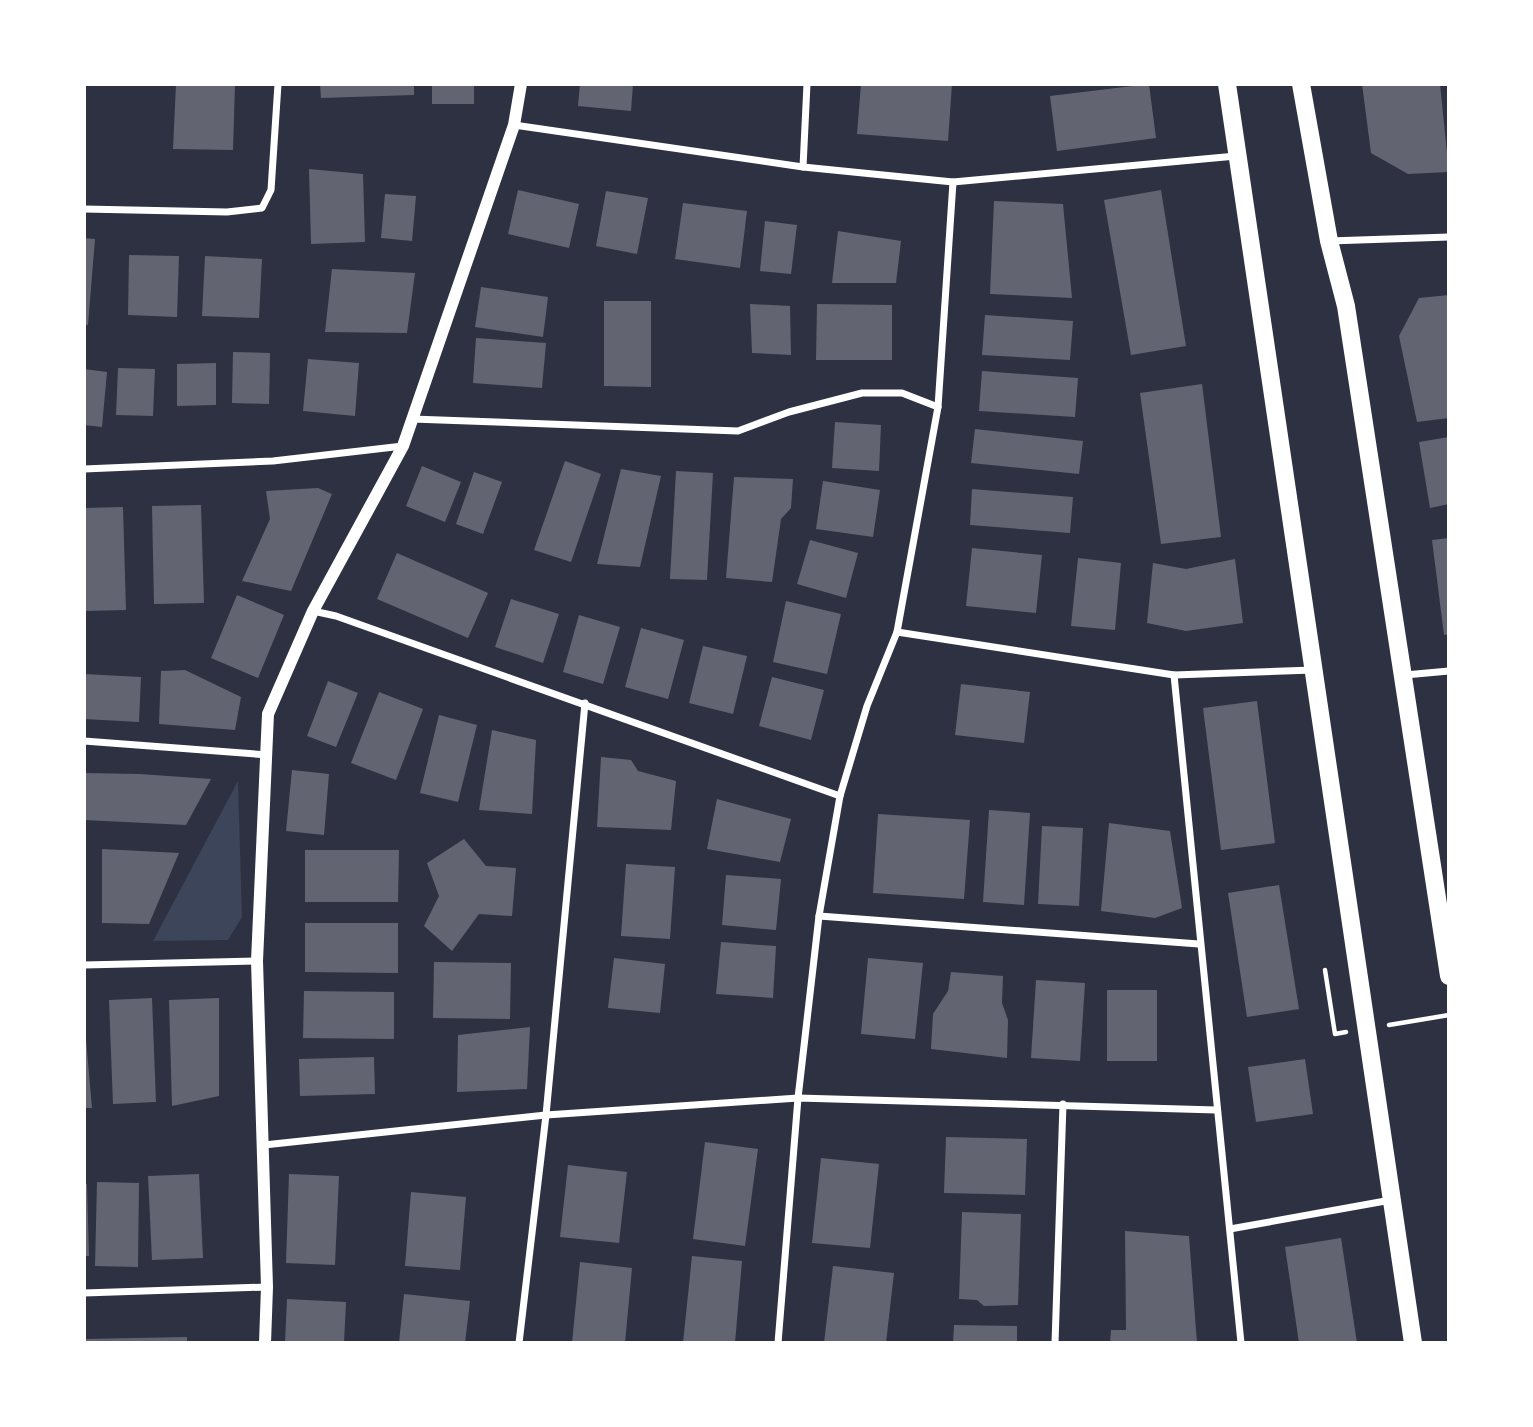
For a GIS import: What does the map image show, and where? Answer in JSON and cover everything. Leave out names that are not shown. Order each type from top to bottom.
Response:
[{"type":"main road","points":[[1227,84],[1316,670],[1413,1343]]},
{"type":"main road","points":[[1301,84],[1329,241],[1346,306],[1405,675],[1449,976]]},
{"type":"street","points":[[84,209],[227,212],[262,208],[271,191],[278,84]]},
{"type":"street","points":[[265,1343],[267,1287],[257,961],[268,714],[313,611],[403,446],[514,125],[521,84]]},
{"type":"street","points":[[803,167],[807,84]]},
{"type":"street","points":[[514,125],[803,167],[953,182],[1239,156]]},
{"type":"street","points":[[778,1343],[798,1098],[819,916],[841,796],[867,706],[897,632],[938,407],[953,182]]},
{"type":"street","points":[[1329,241],[1449,237]]},
{"type":"street","points":[[412,419],[738,431],[789,412],[862,394],[902,393],[938,407]]},
{"type":"street","points":[[84,469],[272,461],[403,446]]},
{"type":"street","points":[[313,611],[336,616],[585,703],[841,796]]},
{"type":"street","points":[[897,632],[1174,675],[1316,670]]},
{"type":"street","points":[[1405,675],[1449,671]]},
{"type":"street","points":[[1174,675],[1241,1343]]},
{"type":"street","points":[[519,1343],[546,1115],[585,703]]},
{"type":"street","points":[[84,741],[268,755]]},
{"type":"street","points":[[819,916],[1199,944]]},
{"type":"street","points":[[84,965],[257,961]]},
{"type":"street","points":[[264,1145],[546,1115],[798,1098],[1216,1110]]},
{"type":"street","points":[[1055,1343],[1063,1104]]},
{"type":"street","points":[[1230,1229],[1391,1200]]},
{"type":"street","points":[[84,1293],[267,1287]]},
{"type":"path","points":[[1325,970],[1335,1034]]},
{"type":"shaded area","points":[[238,781],[242,917],[228,940],[153,941]]},
{"type":"building","points":[[176,84],[235,84],[233,150],[173,149]]},
{"type":"building","points":[[320,84],[414,84],[414,95],[321,98]]},
{"type":"building","points":[[432,84],[474,84],[474,104],[432,104]]},
{"type":"building","points":[[580,84],[633,84],[631,111],[578,106]]},
{"type":"building","points":[[861,84],[952,84],[948,141],[857,134]]},
{"type":"building","points":[[1149,84],[1156,138],[1057,151],[1050,96]]},
{"type":"building","points":[[1362,84],[1440,84],[1449,172],[1408,174],[1371,153]]},
{"type":"building","points":[[309,169],[363,174],[365,242],[311,244]]},
{"type":"building","points":[[518,190],[579,204],[569,248],[508,234]]},
{"type":"building","points":[[1161,190],[1186,346],[1131,355],[1104,200]]},
{"type":"building","points":[[606,191],[648,198],[637,254],[596,246]]},
{"type":"building","points":[[385,194],[416,196],[412,241],[381,238]]},
{"type":"building","points":[[994,201],[1063,204],[1072,298],[990,294]]},
{"type":"building","points":[[683,203],[747,211],[740,268],[675,259]]},
{"type":"building","points":[[765,221],[797,225],[791,274],[760,271]]},
{"type":"building","points":[[838,231],[901,241],[896,283],[832,283]]},
{"type":"building","points":[[84,238],[95,239],[88,325],[84,325]]},
{"type":"building","points":[[129,255],[179,256],[177,317],[128,315]]},
{"type":"building","points":[[205,256],[262,259],[259,318],[202,316]]},
{"type":"building","points":[[332,269],[415,273],[407,333],[325,332]]},
{"type":"building","points":[[481,287],[548,297],[543,337],[475,327]]},
{"type":"building","points":[[1449,295],[1449,418],[1417,422],[1399,336],[1419,298]]},
{"type":"building","points":[[604,301],[651,301],[651,387],[604,386]]},
{"type":"building","points":[[750,304],[790,306],[791,355],[752,353]]},
{"type":"building","points":[[817,304],[892,305],[892,360],[816,360]]},
{"type":"building","points":[[985,315],[1073,321],[1070,360],[982,355]]},
{"type":"building","points":[[476,338],[546,343],[542,388],[473,383]]},
{"type":"building","points":[[233,352],[270,353],[269,404],[232,403]]},
{"type":"building","points":[[308,359],[359,363],[355,416],[303,411]]},
{"type":"building","points":[[216,363],[216,405],[177,406],[177,364]]},
{"type":"building","points":[[118,368],[155,369],[153,416],[116,415]]},
{"type":"building","points":[[84,369],[107,372],[102,427],[84,425]]},
{"type":"building","points":[[982,371],[1078,378],[1075,417],[979,411]]},
{"type":"building","points":[[1202,384],[1221,537],[1161,544],[1140,393]]},
{"type":"building","points":[[835,422],[881,425],[879,471],[832,468]]},
{"type":"building","points":[[975,429],[1083,441],[1079,474],[971,463]]},
{"type":"building","points":[[1449,437],[1449,504],[1430,508],[1419,442]]},
{"type":"building","points":[[565,461],[601,474],[571,562],[534,550]]},
{"type":"building","points":[[422,466],[461,482],[445,522],[406,506]]},
{"type":"building","points":[[621,469],[661,476],[640,567],[597,564]]},
{"type":"building","points":[[676,471],[713,473],[707,580],[670,579]]},
{"type":"building","points":[[474,472],[502,482],[483,534],[456,524]]},
{"type":"building","points":[[734,477],[793,479],[791,508],[781,519],[772,582],[726,578]]},
{"type":"building","points":[[823,481],[880,490],[873,537],[816,529]]},
{"type":"building","points":[[318,488],[332,494],[291,591],[242,581],[270,519],[266,491]]},
{"type":"building","points":[[972,489],[1073,497],[1070,533],[970,525]]},
{"type":"building","points":[[201,505],[204,603],[154,604],[152,506]]},
{"type":"building","points":[[123,507],[126,610],[84,611],[84,508]]},
{"type":"building","points":[[1449,538],[1449,634],[1444,635],[1432,540]]},
{"type":"building","points":[[810,540],[858,553],[846,598],[797,584]]},
{"type":"building","points":[[972,548],[1042,555],[1036,613],[966,606]]},
{"type":"building","points":[[397,553],[488,593],[468,638],[377,599]]},
{"type":"building","points":[[1078,558],[1121,563],[1115,630],[1071,626]]},
{"type":"building","points":[[1235,559],[1243,623],[1186,631],[1147,623],[1153,563],[1186,569]]},
{"type":"building","points":[[237,595],[284,615],[258,678],[211,658]]},
{"type":"building","points":[[511,599],[559,614],[543,663],[495,647]]},
{"type":"building","points":[[786,601],[841,614],[827,674],[773,662]]},
{"type":"building","points":[[579,615],[620,627],[603,684],[563,672]]},
{"type":"building","points":[[641,628],[684,640],[668,699],[625,687]]},
{"type":"building","points":[[703,646],[747,656],[733,714],[689,703]]},
{"type":"building","points":[[185,670],[241,697],[235,730],[159,724],[161,671]]},
{"type":"building","points":[[84,674],[141,677],[139,722],[84,719]]},
{"type":"building","points":[[772,677],[824,690],[811,740],[759,726]]},
{"type":"building","points":[[328,681],[358,693],[336,747],[307,736]]},
{"type":"building","points":[[961,684],[1030,692],[1024,743],[955,735]]},
{"type":"building","points":[[379,692],[423,709],[396,780],[351,763]]},
{"type":"building","points":[[1257,701],[1275,843],[1221,850],[1203,708]]},
{"type":"building","points":[[439,715],[477,725],[458,802],[420,793]]},
{"type":"building","points":[[492,730],[536,740],[532,814],[479,810]]},
{"type":"building","points":[[601,757],[631,760],[638,771],[676,781],[671,830],[597,827]]},
{"type":"building","points":[[292,770],[329,774],[324,835],[286,831]]},
{"type":"building","points":[[84,773],[211,779],[186,825],[84,820]]},
{"type":"building","points":[[717,799],[791,819],[780,862],[707,849]]},
{"type":"building","points":[[989,810],[1030,813],[1024,905],[983,902]]},
{"type":"building","points":[[878,814],[970,820],[964,899],[873,893]]},
{"type":"building","points":[[1109,823],[1170,831],[1182,908],[1155,918],[1101,911]]},
{"type":"building","points":[[1042,826],[1083,828],[1079,906],[1038,904]]},
{"type":"building","points":[[464,839],[486,866],[516,868],[512,916],[479,914],[452,951],[424,926],[439,896],[427,863]]},
{"type":"building","points":[[102,849],[179,853],[149,924],[102,923]]},
{"type":"building","points":[[305,850],[399,850],[398,902],[305,902]]},
{"type":"building","points":[[626,864],[675,867],[670,939],[621,936]]},
{"type":"building","points":[[726,875],[781,879],[776,930],[722,925]]},
{"type":"building","points":[[1279,885],[1299,1009],[1247,1017],[1228,893]]},
{"type":"building","points":[[305,923],[398,923],[398,973],[305,972]]},
{"type":"building","points":[[721,942],[776,946],[773,998],[716,994]]},
{"type":"building","points":[[614,958],[665,964],[660,1013],[608,1008]]},
{"type":"building","points":[[868,958],[923,963],[915,1039],[861,1034]]},
{"type":"building","points":[[434,962],[511,963],[510,1019],[433,1018]]},
{"type":"building","points":[[951,972],[1003,976],[1002,1003],[1008,1020],[1007,1058],[931,1049],[933,1014],[948,991]]},
{"type":"building","points":[[1036,980],[1085,983],[1080,1061],[1031,1058]]},
{"type":"building","points":[[1107,990],[1157,990],[1157,1061],[1107,1061]]},
{"type":"building","points":[[304,991],[394,992],[394,1039],[303,1038]]},
{"type":"building","points":[[152,998],[156,1102],[113,1104],[109,1000]]},
{"type":"building","points":[[219,998],[219,1096],[172,1106],[169,1000]]},
{"type":"building","points":[[84,1016],[92,1108],[84,1108]]},
{"type":"building","points":[[530,1027],[527,1089],[457,1092],[458,1035]]},
{"type":"building","points":[[374,1057],[375,1094],[300,1096],[299,1059]]},
{"type":"building","points":[[1305,1059],[1313,1114],[1256,1122],[1248,1067]]},
{"type":"building","points":[[946,1137],[1027,1139],[1025,1195],[944,1193]]},
{"type":"building","points":[[705,1142],[758,1149],[745,1246],[693,1239]]},
{"type":"building","points":[[821,1158],[879,1164],[870,1248],[812,1243]]},
{"type":"building","points":[[568,1165],[627,1172],[619,1243],[560,1237]]},
{"type":"building","points":[[199,1174],[203,1258],[152,1260],[148,1176]]},
{"type":"building","points":[[289,1174],[339,1176],[335,1265],[286,1263]]},
{"type":"building","points":[[97,1182],[139,1183],[138,1267],[95,1266]]},
{"type":"building","points":[[84,1184],[87,1184],[89,1256],[84,1256]]},
{"type":"building","points":[[411,1192],[466,1197],[460,1270],[405,1266]]},
{"type":"building","points":[[962,1212],[1021,1214],[1018,1305],[984,1306],[977,1300],[959,1299]]},
{"type":"building","points":[[1125,1231],[1189,1236],[1197,1343],[1110,1343],[1111,1330],[1126,1330]]},
{"type":"building","points":[[1341,1238],[1357,1343],[1299,1343],[1285,1247]]},
{"type":"building","points":[[692,1256],[742,1261],[735,1343],[683,1343]]},
{"type":"building","points":[[580,1262],[632,1268],[625,1343],[572,1343]]},
{"type":"building","points":[[833,1266],[894,1273],[886,1343],[824,1343]]},
{"type":"building","points":[[404,1294],[470,1301],[465,1343],[399,1343]]},
{"type":"building","points":[[287,1299],[346,1302],[344,1343],[285,1343]]},
{"type":"building","points":[[954,1325],[1017,1326],[1017,1343],[953,1343]]},
{"type":"building","points":[[187,1337],[187,1343],[84,1343],[84,1339]]}]
